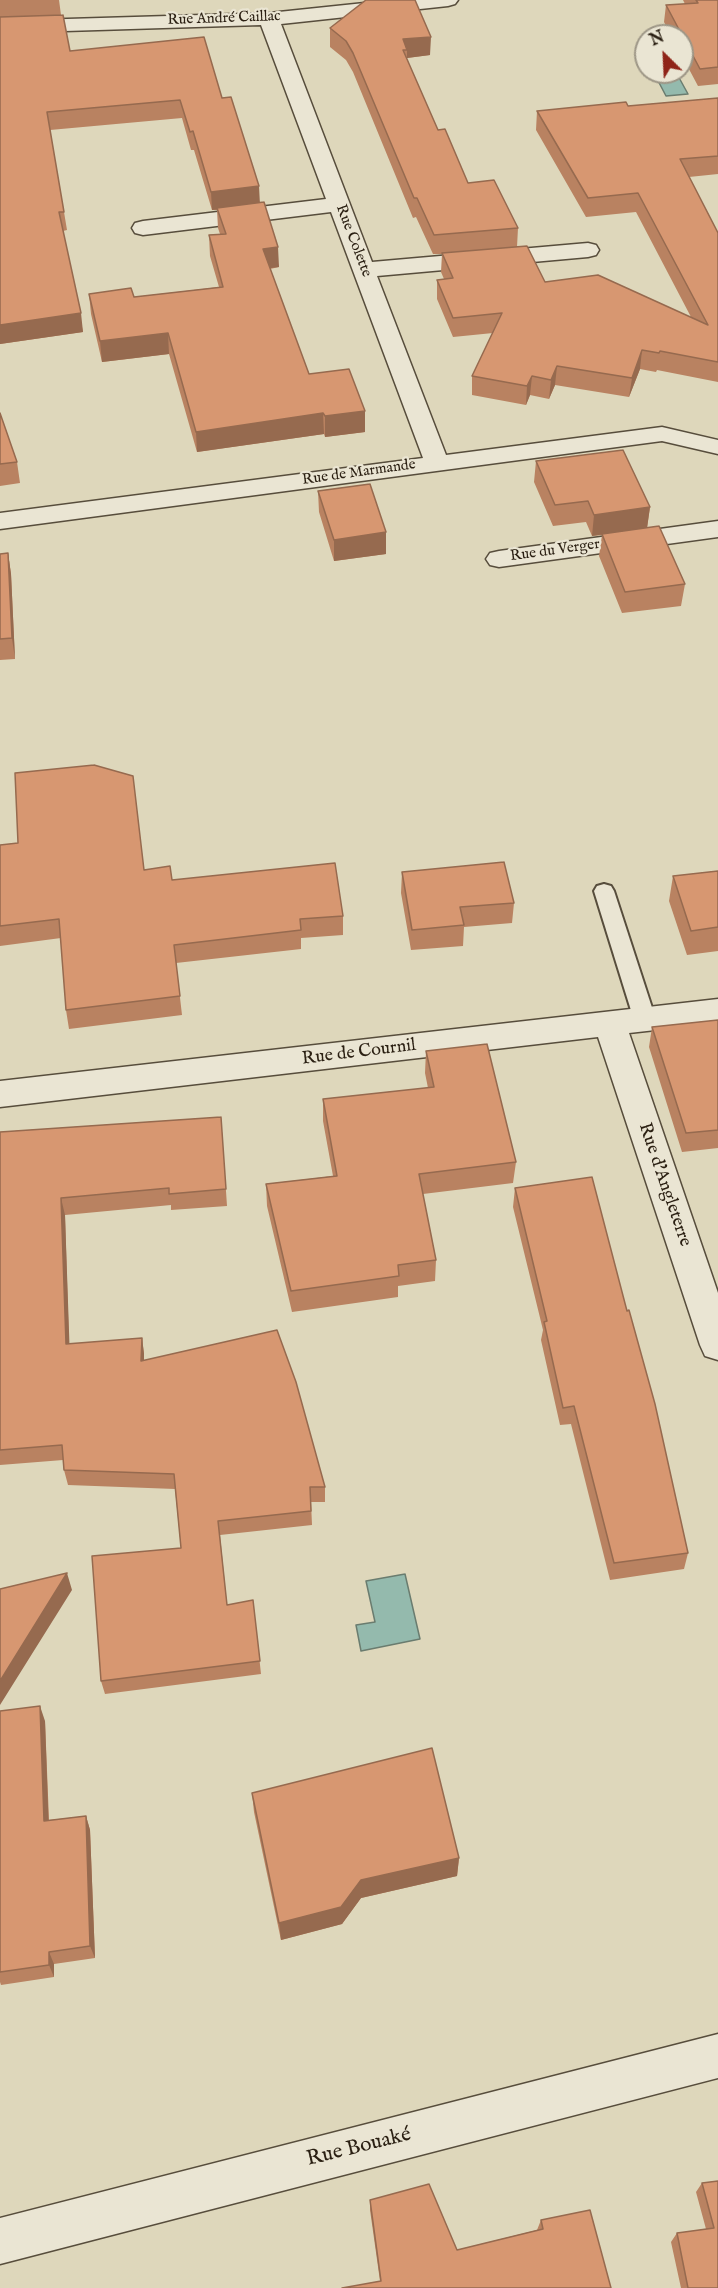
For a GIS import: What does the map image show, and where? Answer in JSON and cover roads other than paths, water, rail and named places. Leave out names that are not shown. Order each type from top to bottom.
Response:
[{"type":"street","name":"Rue André Caillac","points":[[0,27],[269,19],[448,0]]},
{"type":"street","name":"Rue Colette","points":[[269,19],[437,463]]},
{"type":"street","points":[[143,228],[339,204]]},
{"type":"street","points":[[364,270],[588,250]]},
{"type":"street","name":"Rue de Marmande","points":[[0,521],[662,434],[718,447]]},
{"type":"street","name":"Rue du Verger","points":[[499,559],[718,528]]},
{"type":"street","name":"Rue de Cournil","points":[[0,1094],[718,1011]]},
{"type":"street","name":"Rue d'Angleterre","points":[[610,1024],[718,1345]]},
{"type":"street","name":"Rue Bouaké","points":[[0,2241],[718,2056]]},
{"type":"lane","points":[[604,891],[645,1020]]},
{"type":"water","points":[[660,84],[682,84],[688,94],[666,96]]},
{"type":"water","points":[[405,1574],[420,1639],[361,1651],[356,1625],[375,1622],[366,1581]]}]
